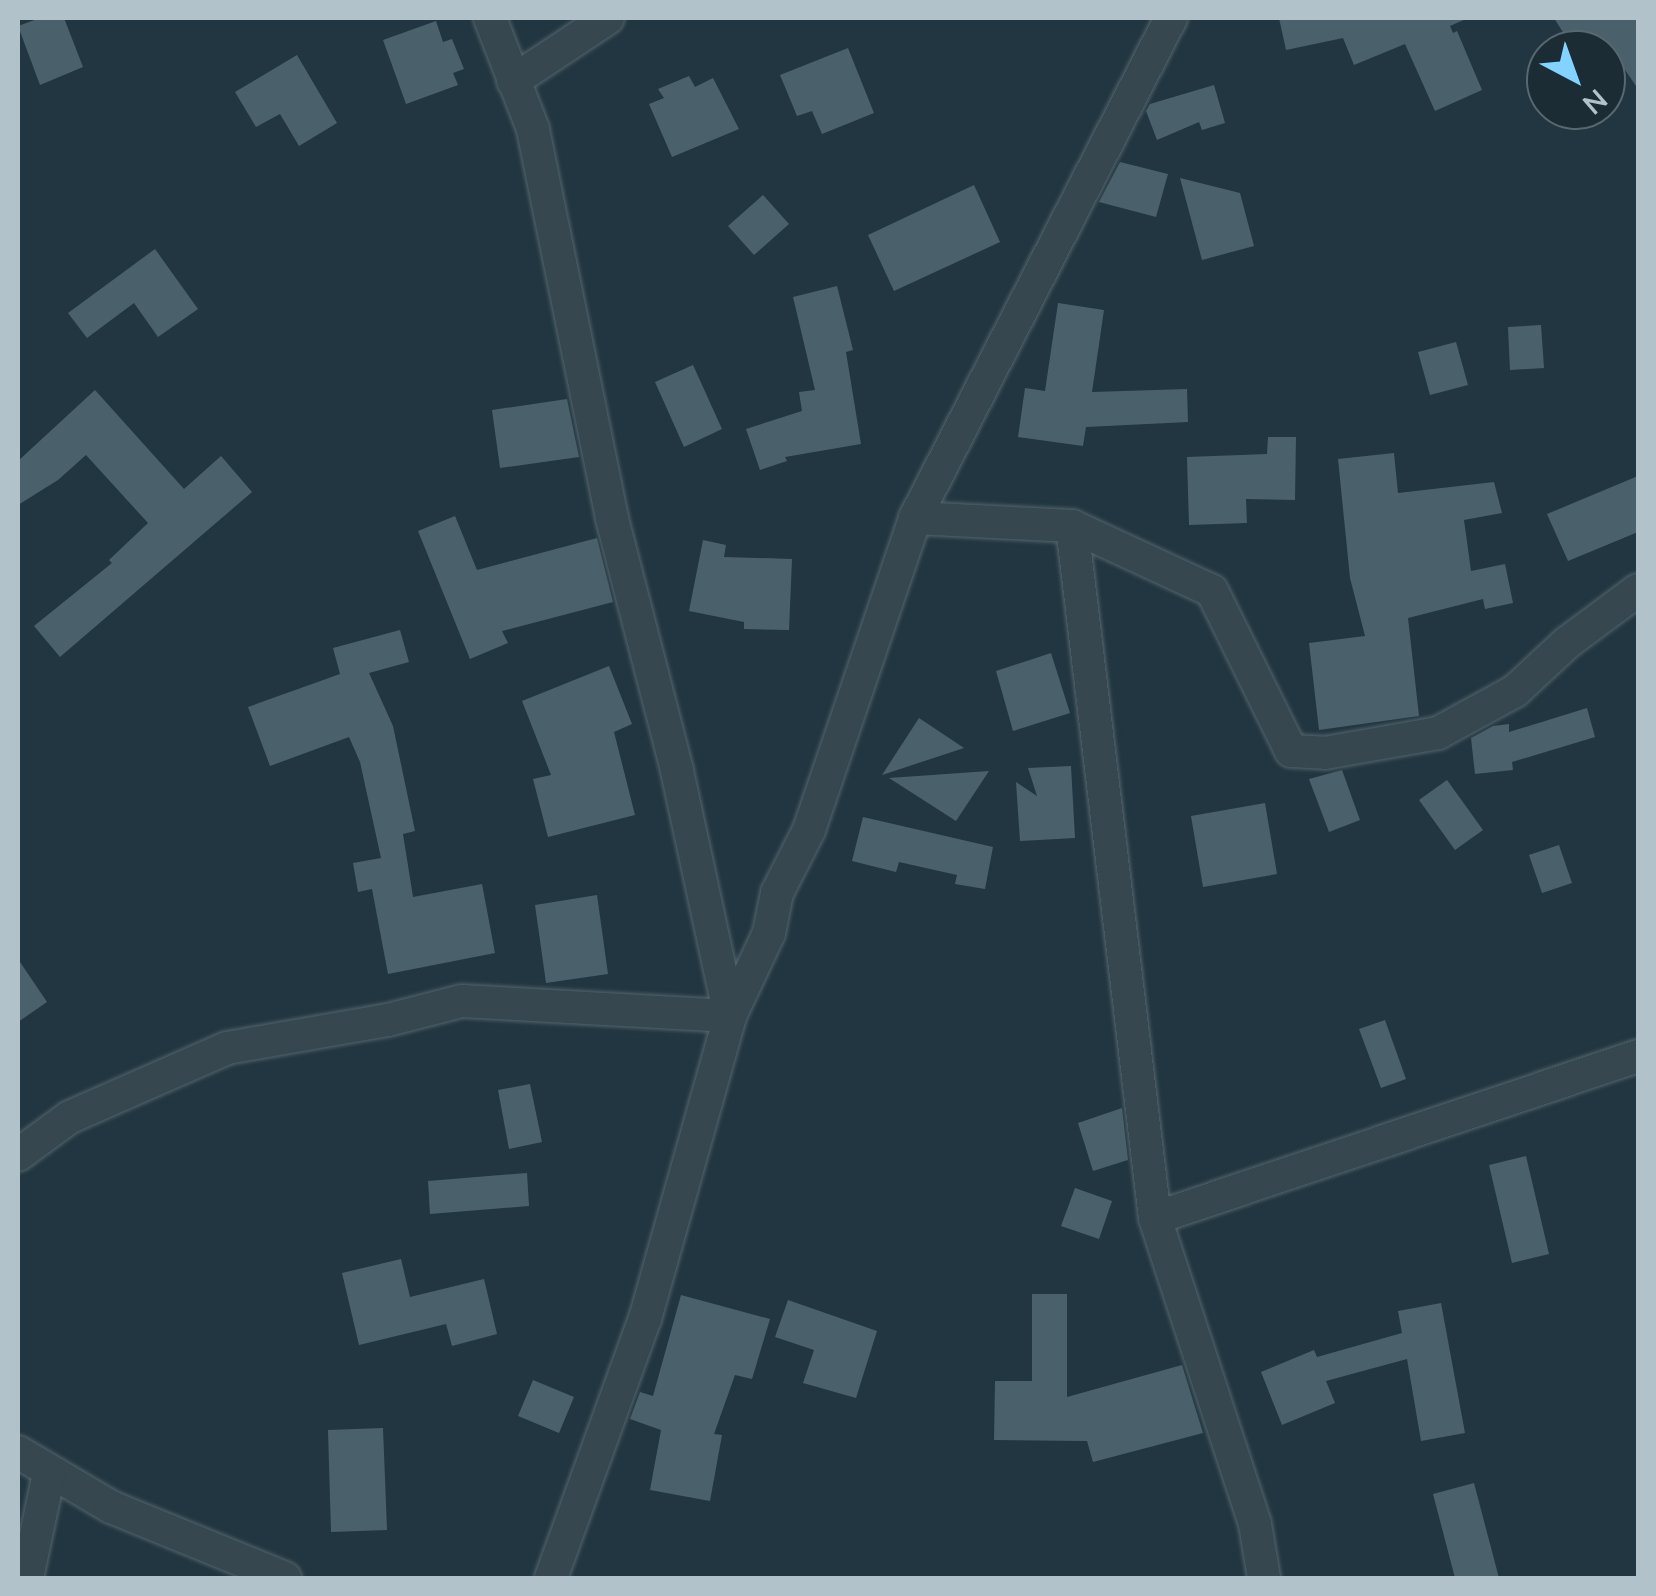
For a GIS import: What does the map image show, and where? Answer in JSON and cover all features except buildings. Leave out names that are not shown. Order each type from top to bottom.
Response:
[{"type":"street","points":[[490,18],[533,128],[612,518],[677,770],[730,1016]]},
{"type":"street","points":[[513,81],[608,18]]},
{"type":"street","points":[[551,1578],[645,1319],[730,1016],[768,932],[777,893],[809,830],[915,518],[1171,18]]},
{"type":"street","points":[[915,518],[1072,526],[1212,591],[1290,751],[1325,753],[1438,733],[1515,691],[1568,642],[1638,590]]},
{"type":"street","points":[[1072,526],[1154,1218],[1255,1524],[1264,1578]]},
{"type":"street","points":[[18,1154],[70,1117],[228,1048],[388,1020],[462,1001],[730,1016]]},
{"type":"street","points":[[1154,1218],[1638,1056]]},
{"type":"street","points":[[18,1452],[111,1508],[284,1578]]},
{"type":"street","points":[[27,1578],[49,1474]]}]
